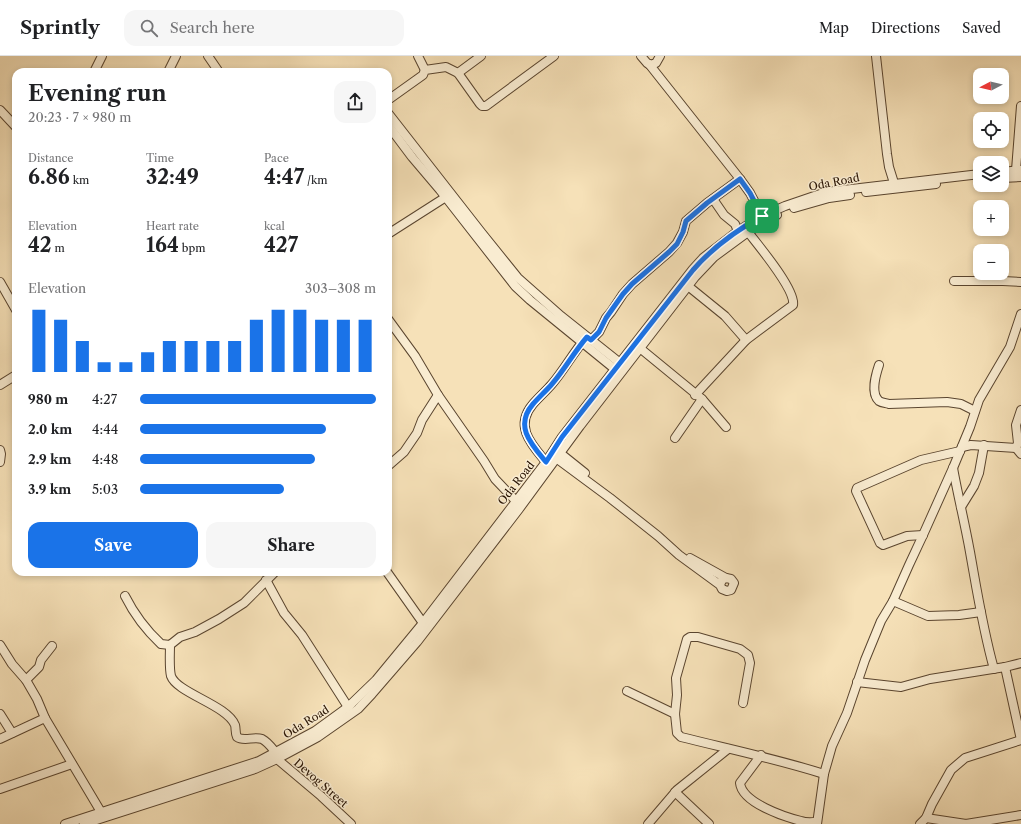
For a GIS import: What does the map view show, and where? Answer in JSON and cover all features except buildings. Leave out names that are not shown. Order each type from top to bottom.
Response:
[{"type":"street","points":[[96,68],[102,56]]},
{"type":"street","points":[[170,68],[176,56]]},
{"type":"street","points":[[208,56],[216,68]]},
{"type":"street","points":[[418,56],[425,70]]},
{"type":"street","points":[[458,73],[481,56]]},
{"type":"street","points":[[425,70],[446,67],[458,73],[480,104],[482,106],[486,106],[554,56]]},
{"type":"street","points":[[641,56],[649,64],[740,179],[750,193],[762,216]]},
{"type":"street","points":[[649,64],[654,64],[660,56]]},
{"type":"street","points":[[876,56],[887,154],[894,183]]},
{"type":"street","points":[[392,97],[423,75],[425,70]]},
{"type":"street","points":[[1009,176],[1019,172],[1021,106]]},
{"type":"street","points":[[1,112],[12,123]]},
{"type":"street","points":[[392,119],[448,196],[530,300],[587,340],[618,366]]},
{"type":"street","points":[[392,130],[412,157],[448,196]]},
{"type":"street","name":"Oda Road","points":[[84,824],[231,777],[318,737],[358,709],[417,642],[519,509],[558,455],[578,423],[618,366],[682,283],[704,258],[738,231],[762,216],[784,206],[826,192],[973,175]]},
{"type":"street","points":[[546,462],[531,444],[524,430],[524,418],[532,405],[553,384],[587,340],[599,332],[606,318],[632,284],[677,244],[683,232],[686,221],[740,179]]},
{"type":"street","name":"Oda Road","points":[[65,824],[276,756],[348,708],[376,680],[423,623],[546,462],[641,349],[662,318],[695,277],[714,257],[748,232],[779,213],[829,198],[973,181]]},
{"type":"street","points":[[392,231],[448,196]]},
{"type":"street","points":[[713,199],[725,216],[735,224],[738,231]]},
{"type":"street","points":[[675,438],[699,397],[746,340],[792,305],[794,300],[774,266],[748,232]]},
{"type":"street","points":[[954,281],[1021,282]]},
{"type":"street","points":[[0,282],[12,303]]},
{"type":"street","points":[[688,286],[725,316],[746,340]]},
{"type":"street","points":[[761,755],[740,783],[744,793],[763,808],[803,822],[817,823],[824,774],[832,746],[847,714],[865,660],[882,621],[894,601],[908,565],[964,447],[979,400],[1010,347],[1021,314]]},
{"type":"street","points":[[392,324],[415,356],[438,395],[477,450],[495,479],[516,501]]},
{"type":"street","points":[[641,349],[699,397],[726,427]]},
{"type":"street","points":[[879,365],[874,379],[876,394],[880,402],[889,404],[947,402],[961,404],[975,411]]},
{"type":"street","points":[[0,385],[12,378]]},
{"type":"street","points":[[392,462],[404,452],[413,439],[422,420],[438,395]]},
{"type":"street","points":[[923,535],[907,536],[883,545],[880,543],[856,491],[858,486],[921,460],[964,447],[984,445],[1019,447],[1016,425],[1021,410]]},
{"type":"street","points":[[961,506],[974,486],[979,472],[984,445]]},
{"type":"street","points":[[0,450],[0,462]]},
{"type":"street","points":[[558,455],[624,506],[668,543],[689,557],[726,578],[731,579],[734,583],[731,590],[724,591],[720,585],[679,555],[668,543]]},
{"type":"street","points":[[953,468],[980,612],[994,669]]},
{"type":"street","points":[[958,491],[970,492]]},
{"type":"street","points":[[125,596],[132,610],[160,644],[170,645],[180,637],[207,626],[244,603],[270,576]]},
{"type":"street","points":[[390,576],[423,623]]},
{"type":"street","points":[[720,585],[722,580],[726,578]]},
{"type":"street","points":[[266,580],[284,613],[302,635],[348,708]]},
{"type":"street","points":[[894,601],[928,616],[947,616],[980,612]]},
{"type":"street","points":[[743,703],[750,663],[748,655],[740,649],[698,637],[692,636],[687,639],[676,678],[677,695],[675,714],[677,733],[681,737],[728,749],[761,755],[824,774]]},
{"type":"street","name":"Devog Street","points":[[170,645],[171,677],[183,688],[226,713],[235,724],[236,737],[240,739],[261,739],[267,742],[276,756],[321,796],[347,823]]},
{"type":"street","points":[[0,646],[12,664],[26,680],[37,699],[45,718],[101,812]]},
{"type":"street","points":[[26,680],[39,667],[41,660],[52,646]]},
{"type":"street","points":[[857,682],[901,687],[930,679],[1006,667],[1021,663]]},
{"type":"street","points":[[1006,667],[1021,740],[965,758],[951,770],[923,821],[966,824],[1021,816]]},
{"type":"street","points":[[627,691],[675,714]]},
{"type":"street","points":[[0,714],[12,733]]},
{"type":"street","points":[[0,739],[45,718]]},
{"type":"street","points":[[648,824],[675,792],[691,777],[728,749]]},
{"type":"street","points":[[0,789],[72,764]]},
{"type":"street","points":[[675,792],[709,824]]},
{"type":"route","points":[[740,179],[750,193],[762,216],[738,231],[704,258],[693,270],[562,437],[546,462],[531,444],[524,430],[524,418],[532,405],[553,384],[587,337],[591,340],[595,337],[623,294],[632,284],[677,244],[683,232],[686,221],[707,203],[740,179]]}]
